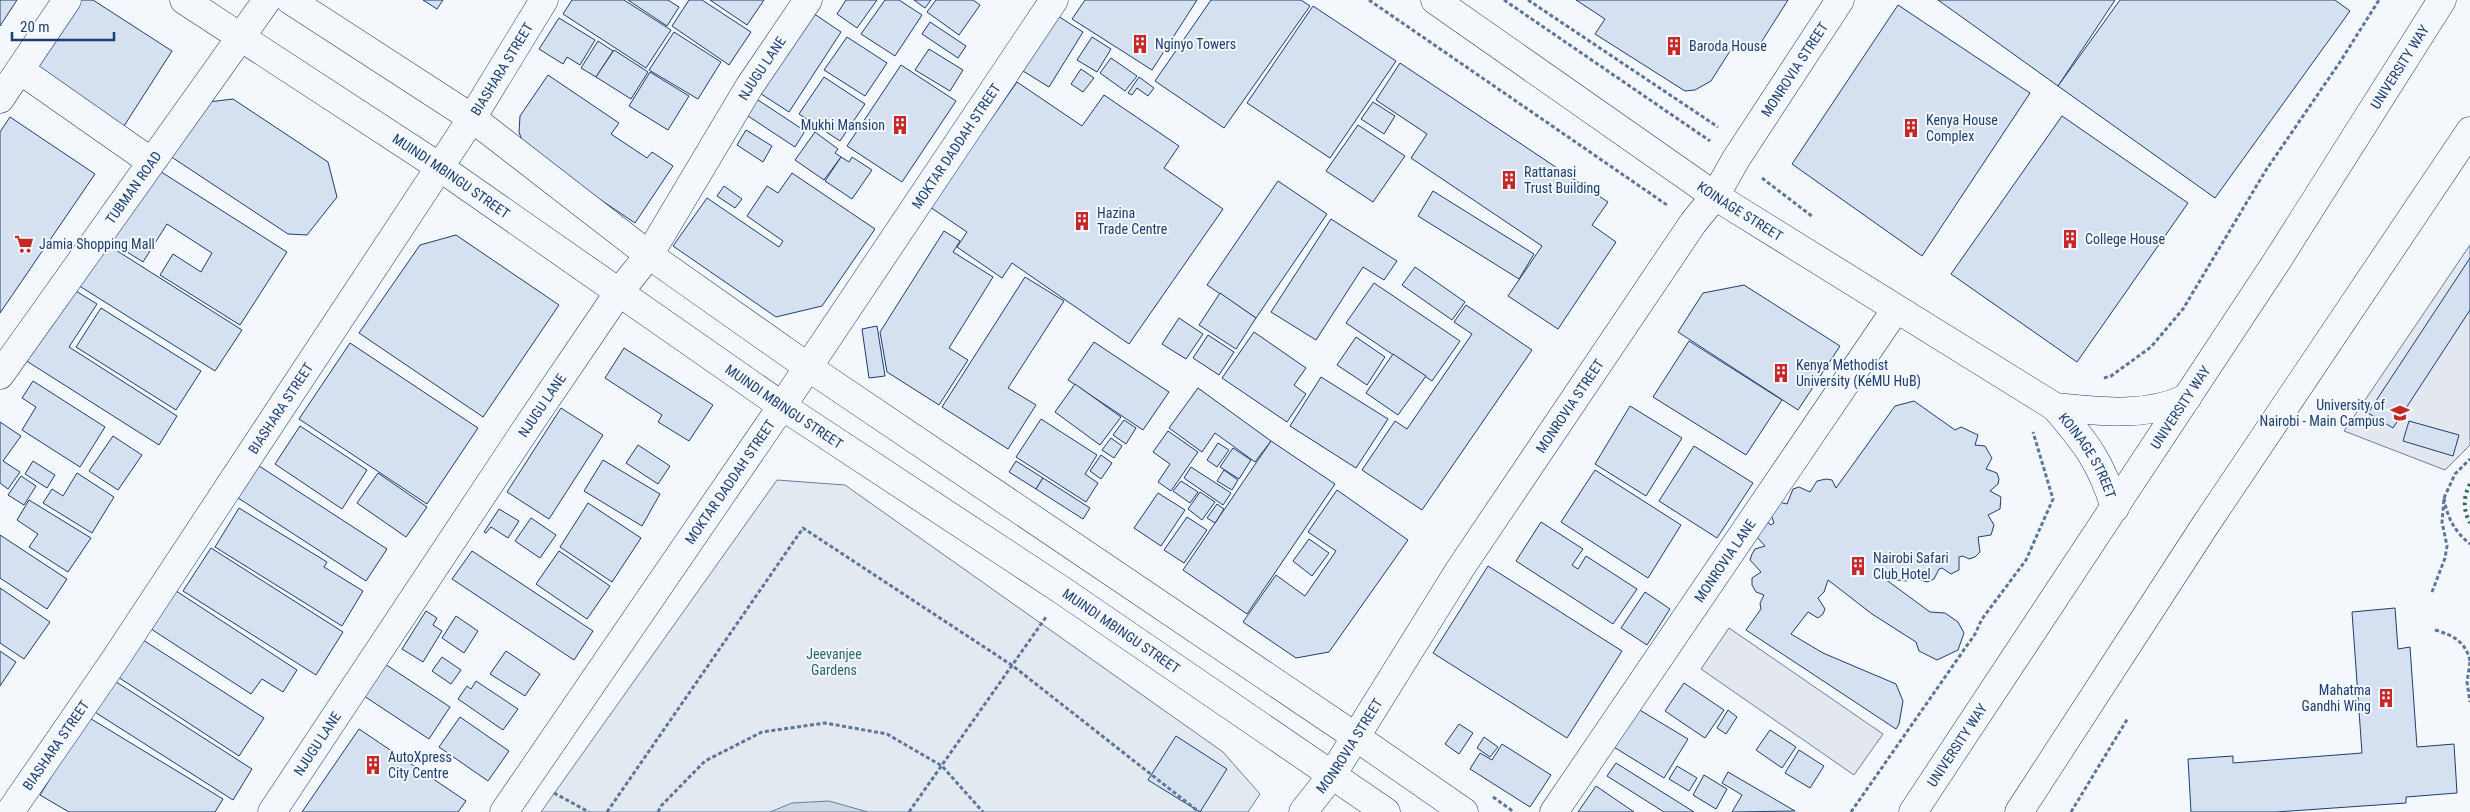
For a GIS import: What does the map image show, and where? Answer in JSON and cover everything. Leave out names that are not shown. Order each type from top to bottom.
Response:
[{"type":"main road","points":[[0,100],[67,0]]},
{"type":"main road","name":"MUINDI MBINGU STREET","points":[[184,0],[438,166],[782,406],[1063,591],[1386,812]]},
{"type":"main road","name":"TUBMAN ROAD","points":[[0,375],[267,0]]},
{"type":"main road","points":[[290,0],[472,118],[649,255],[808,367],[1464,812]]},
{"type":"main road","name":"BIASHARA STREET","points":[[10,812],[119,653],[438,166],[472,118],[544,0]]},
{"type":"main road","name":"NJUGU LANE","points":[[272,812],[619,292],[649,255],[749,87],[808,0]]},
{"type":"main road","name":"MOKTAR DADDAH STREET","points":[[504,812],[782,406],[1054,0]]},
{"type":"main road","name":"KOINAGE STREET","points":[[1435,0],[1715,196],[2055,407],[2085,441],[2106,478],[2115,508]]},
{"type":"main road","name":"MONROVIA STREET","points":[[1303,812],[1332,775],[1460,569],[1693,223],[1715,196],[1736,159],[1840,0]]},
{"type":"main road","name":"UNIVERSITY WAY","points":[[1914,812],[2278,261],[2442,0]]},
{"type":"main road","points":[[20,70],[150,162]]},
{"type":"main road","points":[[2019,812],[2206,524],[2470,131]]},
{"type":"main road","name":"MONROVIA LANE","points":[[1554,812],[1896,309]]},
{"type":"main road","name":"KOINAGE STREET","points":[[2055,407],[2138,411],[2158,409],[2186,398]]},
{"type":"path","points":[[1369,0],[1693,223]]},
{"type":"path","points":[[1504,0],[1736,159],[1818,220]]},
{"type":"path","points":[[1528,0],[1721,129]]},
{"type":"path","points":[[2095,381],[2111,376],[2151,347],[2183,309],[2266,170],[2340,62],[2379,0]]},
{"type":"path","points":[[1851,812],[1919,717],[1975,634],[1982,620],[2026,560],[2053,499],[2033,430]]},
{"type":"path","points":[[2432,592],[2441,572],[2446,552],[2442,522],[2444,498],[2455,474],[2470,459]]},
{"type":"path","points":[[2444,498],[2451,523],[2460,536],[2470,544]]},
{"type":"path","points":[[607,812],[803,528],[1013,666],[1199,812]]},
{"type":"path","points":[[909,812],[1013,666],[1063,591]]},
{"type":"path","points":[[2435,630],[2459,640],[2468,651],[2470,662],[2467,682],[2470,702]]},
{"type":"path","points":[[2070,812],[2128,718]]},
{"type":"path","points":[[658,812],[661,806],[705,761],[762,732],[825,723],[887,734],[942,766],[983,812]]},
{"type":"path","points":[[554,793],[589,812]]},
{"type":"green space","name":"Jeevanjee Gardens","points":[[777,480],[845,485],[1223,752],[1260,794],[1248,812],[541,812]]},
{"type":"shaded area","points":[[2470,245],[2470,445],[2445,470],[2344,431]]},
{"type":"shaded area","points":[[1729,628],[1883,734],[1854,775],[1701,669]]},
{"type":"shaded area","points":[[829,801],[868,812],[770,812],[792,803]]},
{"type":"building","points":[[0,0],[17,0],[0,26]]},
{"type":"building","points":[[80,0],[93,0],[172,51],[124,126],[35,68]]},
{"type":"building","points":[[423,0],[443,0],[437,9]]},
{"type":"building","points":[[572,0],[624,0],[671,30],[646,68],[563,14]]},
{"type":"building","points":[[628,0],[668,0],[679,7],[667,26]]},
{"type":"building","points":[[689,0],[702,0],[751,32],[729,65],[672,26]]},
{"type":"building","points":[[710,0],[764,0],[747,25]]},
{"type":"building","points":[[846,0],[877,0],[857,28],[837,14]]},
{"type":"building","points":[[885,0],[899,0],[922,15],[895,56],[861,34]]},
{"type":"building","points":[[914,0],[931,0],[925,8]]},
{"type":"building","points":[[936,0],[973,0],[980,5],[959,35],[927,12]]},
{"type":"building","name":"Nginyo Towers","points":[[1085,0],[1197,0],[1152,70],[1072,19]]},
{"type":"building","points":[[1211,0],[1301,0],[1310,6],[1224,128],[1155,81]]},
{"type":"building","name":"Baroda House","points":[[1576,0],[1788,0],[1755,52],[1737,40],[1711,81],[1695,90],[1685,91],[1595,34],[1605,19]]},
{"type":"building","points":[[1938,0],[2115,0],[2058,86]]},
{"type":"building","points":[[2120,0],[2335,0],[2350,11],[2215,198],[2058,86]]},
{"type":"building","name":"Kenya House Complex","points":[[1898,5],[2030,93],[1922,256],[1792,164]]},
{"type":"building","points":[[1313,6],[1396,61],[1330,158],[1247,103]]},
{"type":"building","points":[[807,9],[841,32],[789,112],[755,90]]},
{"type":"building","points":[[1058,16],[1083,32],[1049,87],[1023,71]]},
{"type":"building","points":[[559,18],[595,40],[580,65],[567,57],[563,64],[539,49]]},
{"type":"building","points":[[930,22],[966,46],[958,58],[922,34]]},
{"type":"building","points":[[674,32],[721,62],[698,99],[649,70]]},
{"type":"building","points":[[847,37],[887,63],[865,96],[824,70]]},
{"type":"building","points":[[1092,37],[1111,49],[1097,72],[1077,60]]},
{"type":"building","points":[[598,41],[613,51],[596,77],[581,68]]},
{"type":"building","points":[[929,49],[963,70],[950,91],[915,70]]},
{"type":"building","points":[[614,50],[648,72],[631,99],[596,77]]},
{"type":"building","points":[[1111,58],[1137,76],[1125,91],[1100,73]]},
{"type":"building","name":"Rattanasi Trust Building","points":[[1400,63],[1608,202],[1592,225],[1616,242],[1558,329],[1508,296],[1542,246],[1411,158],[1427,134],[1376,100]]},
{"type":"building","name":"Mukhi Mansion","points":[[901,65],[956,101],[902,182],[847,146]]},
{"type":"building","points":[[1081,69],[1094,78],[1083,92],[1071,84]]},
{"type":"building","points":[[650,72],[689,96],[668,130],[629,106]]},
{"type":"building","points":[[548,75],[619,123],[611,134],[647,158],[652,152],[673,166],[635,223],[525,149],[519,132],[520,116]]},
{"type":"building","points":[[824,77],[865,104],[840,141],[799,114]]},
{"type":"building","points":[[1139,77],[1154,88],[1148,96],[1137,88],[1132,95],[1128,93]]},
{"type":"building","name":"Hazina Trade Centre","points":[[1017,82],[1082,126],[1104,95],[1179,146],[1164,168],[1223,209],[1129,344],[1012,263],[1002,278],[957,247],[967,232],[930,207]]},
{"type":"building","points":[[755,98],[805,131],[795,147],[745,114]]},
{"type":"building","points":[[233,99],[328,162],[337,197],[307,235],[288,234],[167,154],[200,103]]},
{"type":"building","points":[[1373,102],[1395,116],[1384,134],[1361,119]]},
{"type":"building","name":"College House","points":[[2062,116],[2188,203],[2077,362],[1951,274]]},
{"type":"building","name":"Jamia Shopping Mall","points":[[10,117],[95,174],[0,313],[0,132]]},
{"type":"building","points":[[1358,125],[1405,156],[1373,202],[1326,171]]},
{"type":"building","points":[[746,130],[772,146],[763,162],[737,145]]},
{"type":"building","points":[[815,132],[838,149],[835,153],[841,157],[824,180],[795,160]]},
{"type":"building","points":[[841,157],[849,162],[852,157],[872,170],[852,199],[825,181]]},
{"type":"building","points":[[155,168],[287,252],[240,325],[160,275],[173,254],[201,272],[212,253],[167,224],[143,262],[108,240]]},
{"type":"building","points":[[792,173],[875,229],[822,306],[776,317],[673,246],[707,198],[779,247],[783,241],[747,216],[767,186],[778,193]]},
{"type":"building","points":[[1278,181],[1327,214],[1256,318],[1207,285]]},
{"type":"building","points":[[724,186],[742,199],[735,208],[717,196]]},
{"type":"building","points":[[1433,191],[1534,254],[1519,279],[1418,216]]},
{"type":"building","points":[[1331,219],[1397,261],[1384,280],[1363,267],[1316,340],[1271,312]]},
{"type":"building","points":[[944,231],[960,241],[953,252],[993,277],[949,348],[968,360],[939,405],[887,372],[880,332]]},
{"type":"building","points":[[456,235],[559,305],[483,417],[359,333],[420,245]]},
{"type":"building","points":[[100,240],[242,330],[215,371],[73,282]]},
{"type":"building","points":[[2470,258],[2470,310],[2393,428],[2368,413]]},
{"type":"building","points":[[1415,267],[1465,302],[1452,320],[1402,285]]},
{"type":"building","points":[[1025,277],[1064,301],[1008,388],[1036,405],[1008,449],[942,407]]},
{"type":"building","points":[[1374,283],[1460,341],[1432,381],[1346,323]]},
{"type":"building","name":"Kenya Methodist University (KeMU HuB)","points":[[1744,285],[1840,346],[1798,410],[1678,332],[1703,293]]},
{"type":"building","points":[[71,288],[97,304],[69,347],[177,416],[159,445],[25,360]]},
{"type":"building","points":[[1220,293],[1256,318],[1236,349],[1199,325]]},
{"type":"building","points":[[1466,305],[1532,350],[1422,510],[1362,470],[1395,421],[1407,429],[1472,334],[1454,322]]},
{"type":"building","points":[[101,308],[201,371],[176,410],[76,347]]},
{"type":"building","points":[[1179,318],[1203,334],[1186,359],[1162,344]]},
{"type":"building","points":[[877,326],[885,376],[869,378],[862,329]]},
{"type":"building","points":[[1254,332],[1306,368],[1294,385],[1306,394],[1287,422],[1222,378]]},
{"type":"building","points":[[1208,335],[1234,352],[1219,375],[1193,358]]},
{"type":"building","points":[[1356,337],[1385,357],[1367,385],[1337,365]]},
{"type":"building","points":[[1689,341],[1782,400],[1746,455],[1653,397]]},
{"type":"building","points":[[1094,342],[1169,392],[1143,430],[1068,380]]},
{"type":"building","points":[[350,343],[478,428],[427,504],[299,419]]},
{"type":"building","points":[[624,348],[713,405],[689,441],[658,422],[662,415],[605,378]]},
{"type":"building","points":[[1393,354],[1426,376],[1398,415],[1366,393]]},
{"type":"building","points":[[1321,377],[1388,419],[1356,468],[1290,426]]},
{"type":"building","points":[[33,381],[105,427],[80,467],[22,430],[36,407],[22,398]]},
{"type":"building","points":[[1075,384],[1121,417],[1100,445],[1055,412]]},
{"type":"building","points":[[1198,388],[1271,441],[1255,462],[1215,433],[1202,452],[1169,428]]},
{"type":"building","name":"Nairobi Safari Club Hotel","points":[[1914,401],[1955,430],[1961,427],[1978,435],[1975,445],[1985,446],[1992,458],[1986,469],[1997,473],[1999,479],[1998,484],[1990,491],[2001,497],[2000,509],[1988,515],[1994,525],[1991,535],[1978,537],[1980,552],[1975,557],[1969,559],[1963,556],[1959,557],[1959,570],[1951,574],[1942,568],[1939,569],[1934,579],[1927,582],[1921,580],[1917,573],[1907,581],[1897,580],[1894,578],[1894,570],[1890,569],[1881,576],[1930,612],[1945,613],[1958,622],[1964,633],[1958,650],[1937,660],[1919,651],[1916,642],[1872,614],[1828,580],[1824,592],[1818,598],[1825,609],[1823,614],[1818,618],[1808,612],[1791,634],[1823,653],[1896,684],[1903,701],[1899,724],[1896,729],[1746,630],[1761,609],[1760,603],[1764,595],[1756,592],[1752,585],[1752,578],[1761,572],[1750,560],[1752,554],[1755,549],[1765,546],[1756,536],[1767,522],[1771,525],[1774,523],[1771,515],[1779,502],[1787,504],[1793,489],[1799,487],[1810,492],[1817,481],[1832,480],[1836,488],[1895,406]]},
{"type":"building","points":[[1630,406],[1682,438],[1646,496],[1595,464]]},
{"type":"building","points":[[561,408],[603,435],[549,519],[507,492]]},
{"type":"building","points":[[1041,419],[1097,455],[1085,474],[1098,483],[1086,502],[1016,457]]},
{"type":"building","points":[[1124,420],[1136,428],[1126,444],[1113,435]]},
{"type":"building","points":[[2409,421],[2459,435],[2453,456],[2403,441]]},
{"type":"building","points":[[0,422],[21,436],[3,461],[20,472],[8,489],[0,483]]},
{"type":"building","points":[[300,426],[367,470],[342,509],[275,464]]},
{"type":"building","points":[[1168,431],[1198,452],[1171,491],[1158,482],[1170,464],[1153,452]]},
{"type":"building","points":[[113,436],[142,455],[118,490],[89,471]]},
{"type":"building","points":[[1111,438],[1122,446],[1114,458],[1102,450]]},
{"type":"building","points":[[1271,441],[1335,484],[1247,614],[1183,570]]},
{"type":"building","points":[[1218,443],[1229,450],[1217,467],[1207,460]]},
{"type":"building","points":[[638,445],[670,466],[658,484],[626,463]]},
{"type":"building","points":[[1694,446],[1753,483],[1717,538],[1659,501]]},
{"type":"building","points":[[1233,448],[1251,460],[1239,479],[1220,467]]},
{"type":"building","points":[[1101,455],[1112,463],[1101,479],[1090,471]]},
{"type":"building","points":[[603,460],[660,494],[642,526],[584,491]]},
{"type":"building","points":[[33,461],[55,475],[47,488],[25,474]]},
{"type":"building","points":[[1016,461],[1043,478],[1036,489],[1009,472]]},
{"type":"building","points":[[253,462],[387,549],[366,581],[232,494]]},
{"type":"building","points":[[1191,467],[1231,493],[1223,505],[1184,478]]},
{"type":"building","points":[[1224,470],[1238,480],[1232,490],[1217,481]]},
{"type":"building","points":[[1595,470],[1681,525],[1648,578],[1561,522]]},
{"type":"building","points":[[77,473],[114,497],[92,533],[43,503],[52,489],[63,496]]},
{"type":"building","points":[[378,473],[427,507],[406,537],[357,503]]},
{"type":"building","points":[[21,476],[36,486],[24,505],[8,495]]},
{"type":"building","points":[[1043,478],[1090,508],[1083,519],[1036,489]]},
{"type":"building","points":[[1181,481],[1198,492],[1190,503],[1173,491]]},
{"type":"building","points":[[1337,490],[1408,540],[1329,652],[1296,658],[1243,622],[1276,575],[1305,596],[1336,551],[1308,532]]},
{"type":"building","points":[[1200,492],[1215,502],[1202,520],[1188,509]]},
{"type":"building","points":[[1158,493],[1185,510],[1161,546],[1134,528]]},
{"type":"building","points":[[29,500],[91,538],[68,572],[29,547],[38,534],[17,520]]},
{"type":"building","points":[[588,503],[641,538],[612,582],[560,547]]},
{"type":"building","points":[[1217,504],[1224,509],[1215,523],[1207,518]]},
{"type":"building","points":[[239,508],[327,562],[324,567],[363,591],[342,626],[215,547]]},
{"type":"building","points":[[499,509],[519,521],[508,538],[491,527],[486,533],[484,532]]},
{"type":"building","points":[[1187,517],[1207,530],[1184,563],[1164,550]]},
{"type":"building","points":[[531,518],[556,535],[540,558],[515,541]]},
{"type":"building","points":[[1541,522],[1583,549],[1572,565],[1578,569],[1586,556],[1637,589],[1613,624],[1516,561]]},
{"type":"building","points":[[0,535],[67,579],[47,609],[0,578]]},
{"type":"building","points":[[1309,539],[1329,553],[1312,576],[1293,561]]},
{"type":"building","points":[[211,548],[343,632],[316,675],[183,591]]},
{"type":"building","points":[[472,551],[593,631],[574,660],[452,579]]},
{"type":"building","points":[[559,551],[610,586],[587,619],[536,584]]},
{"type":"building","points":[[1488,566],[1622,651],[1567,738],[1433,653]]},
{"type":"building","points":[[170,587],[297,670],[283,692],[262,679],[251,694],[145,625]]},
{"type":"building","points":[[0,588],[50,622],[24,659],[0,643]]},
{"type":"building","points":[[1645,592],[1670,609],[1647,645],[1621,628]]},
{"type":"building","name":"Mahatma Gandhi Wing","points":[[2395,608],[2398,649],[2410,647],[2417,747],[2454,744],[2457,793],[2406,797],[2406,803],[2276,812],[2191,812],[2188,759],[2233,756],[2233,763],[2362,753],[2352,612]]},
{"type":"building","points":[[426,611],[437,618],[433,625],[442,631],[423,662],[402,649]]},
{"type":"building","points":[[456,616],[478,631],[464,653],[442,638]]},
{"type":"building","points":[[140,638],[264,718],[239,756],[115,675]]},
{"type":"building","points":[[0,651],[16,662],[0,686]]},
{"type":"building","points":[[506,651],[540,674],[525,696],[490,674]]},
{"type":"building","points":[[442,657],[461,670],[451,684],[432,671]]},
{"type":"building","points":[[385,664],[450,707],[429,739],[364,696]]},
{"type":"building","points":[[110,678],[252,769],[233,800],[90,709]]},
{"type":"building","points":[[476,681],[518,709],[503,730],[458,699],[467,686],[471,689]]},
{"type":"building","points":[[1684,683],[1724,710],[1705,738],[1665,711]]},
{"type":"building","points":[[1633,706],[1688,739],[1664,778],[1609,744]]},
{"type":"building","points":[[1728,710],[1737,717],[1726,734],[1717,728]]},
{"type":"building","points":[[88,717],[223,799],[215,812],[69,812],[40,795]]},
{"type":"building","points":[[460,717],[509,751],[488,781],[439,747]]},
{"type":"building","points":[[1459,724],[1473,733],[1459,754],[1445,744]]},
{"type":"building","name":"AutoXpress City Centre","points":[[359,729],[466,801],[458,812],[302,812]]},
{"type":"building","points":[[1770,730],[1796,747],[1782,768],[1756,750]]},
{"type":"building","points":[[1176,736],[1227,769],[1200,812],[1148,780]]},
{"type":"building","points":[[1484,737],[1498,747],[1490,757],[1477,748]]},
{"type":"building","points":[[1502,744],[1551,775],[1530,807],[1470,769],[1480,753],[1492,760]]},
{"type":"building","points":[[1799,750],[1824,766],[1810,788],[1785,773]]},
{"type":"building","points":[[1616,763],[1694,812],[1664,812],[1607,776]]},
{"type":"building","points":[[1677,766],[1697,778],[1689,791],[1669,779]]},
{"type":"building","points":[[1728,772],[1795,811],[1732,812],[1742,795],[1722,783]]},
{"type":"building","points":[[1704,775],[1727,789],[1716,809],[1693,795]]},
{"type":"building","points":[[1596,786],[1634,812],[1578,812]]},
{"type":"hedge","points":[[2470,484],[2465,504],[2470,523]]},
{"type":"place","name":"Nginyo Towers","points":[[1140,44]]},
{"type":"place","name":"Baroda House","points":[[1674,46]]},
{"type":"place","name":"Mukhi Mansion","points":[[900,125]]},
{"type":"place","name":"Kenya House Complex","points":[[1911,128]]},
{"type":"place","name":"Rattanasi Trust Building","points":[[1509,180]]},
{"type":"place","name":"Hazina Trade Centre","points":[[1082,221]]},
{"type":"place","name":"College House","points":[[2070,239]]},
{"type":"place","name":"Jamia Shopping Mall","points":[[24,244]]},
{"type":"place","name":"Kenya Methodist University (KeMU HuB)","points":[[1781,373]]},
{"type":"place","name":"University of Nairobi - Main Campus","points":[[2400,413]]},
{"type":"place","name":"Nairobi Safari Club Hotel","points":[[1858,566]]},
{"type":"place","name":"Mahatma Gandhi Wing","points":[[2386,698]]},
{"type":"place","name":"AutoXpress City Centre","points":[[373,765]]}]
